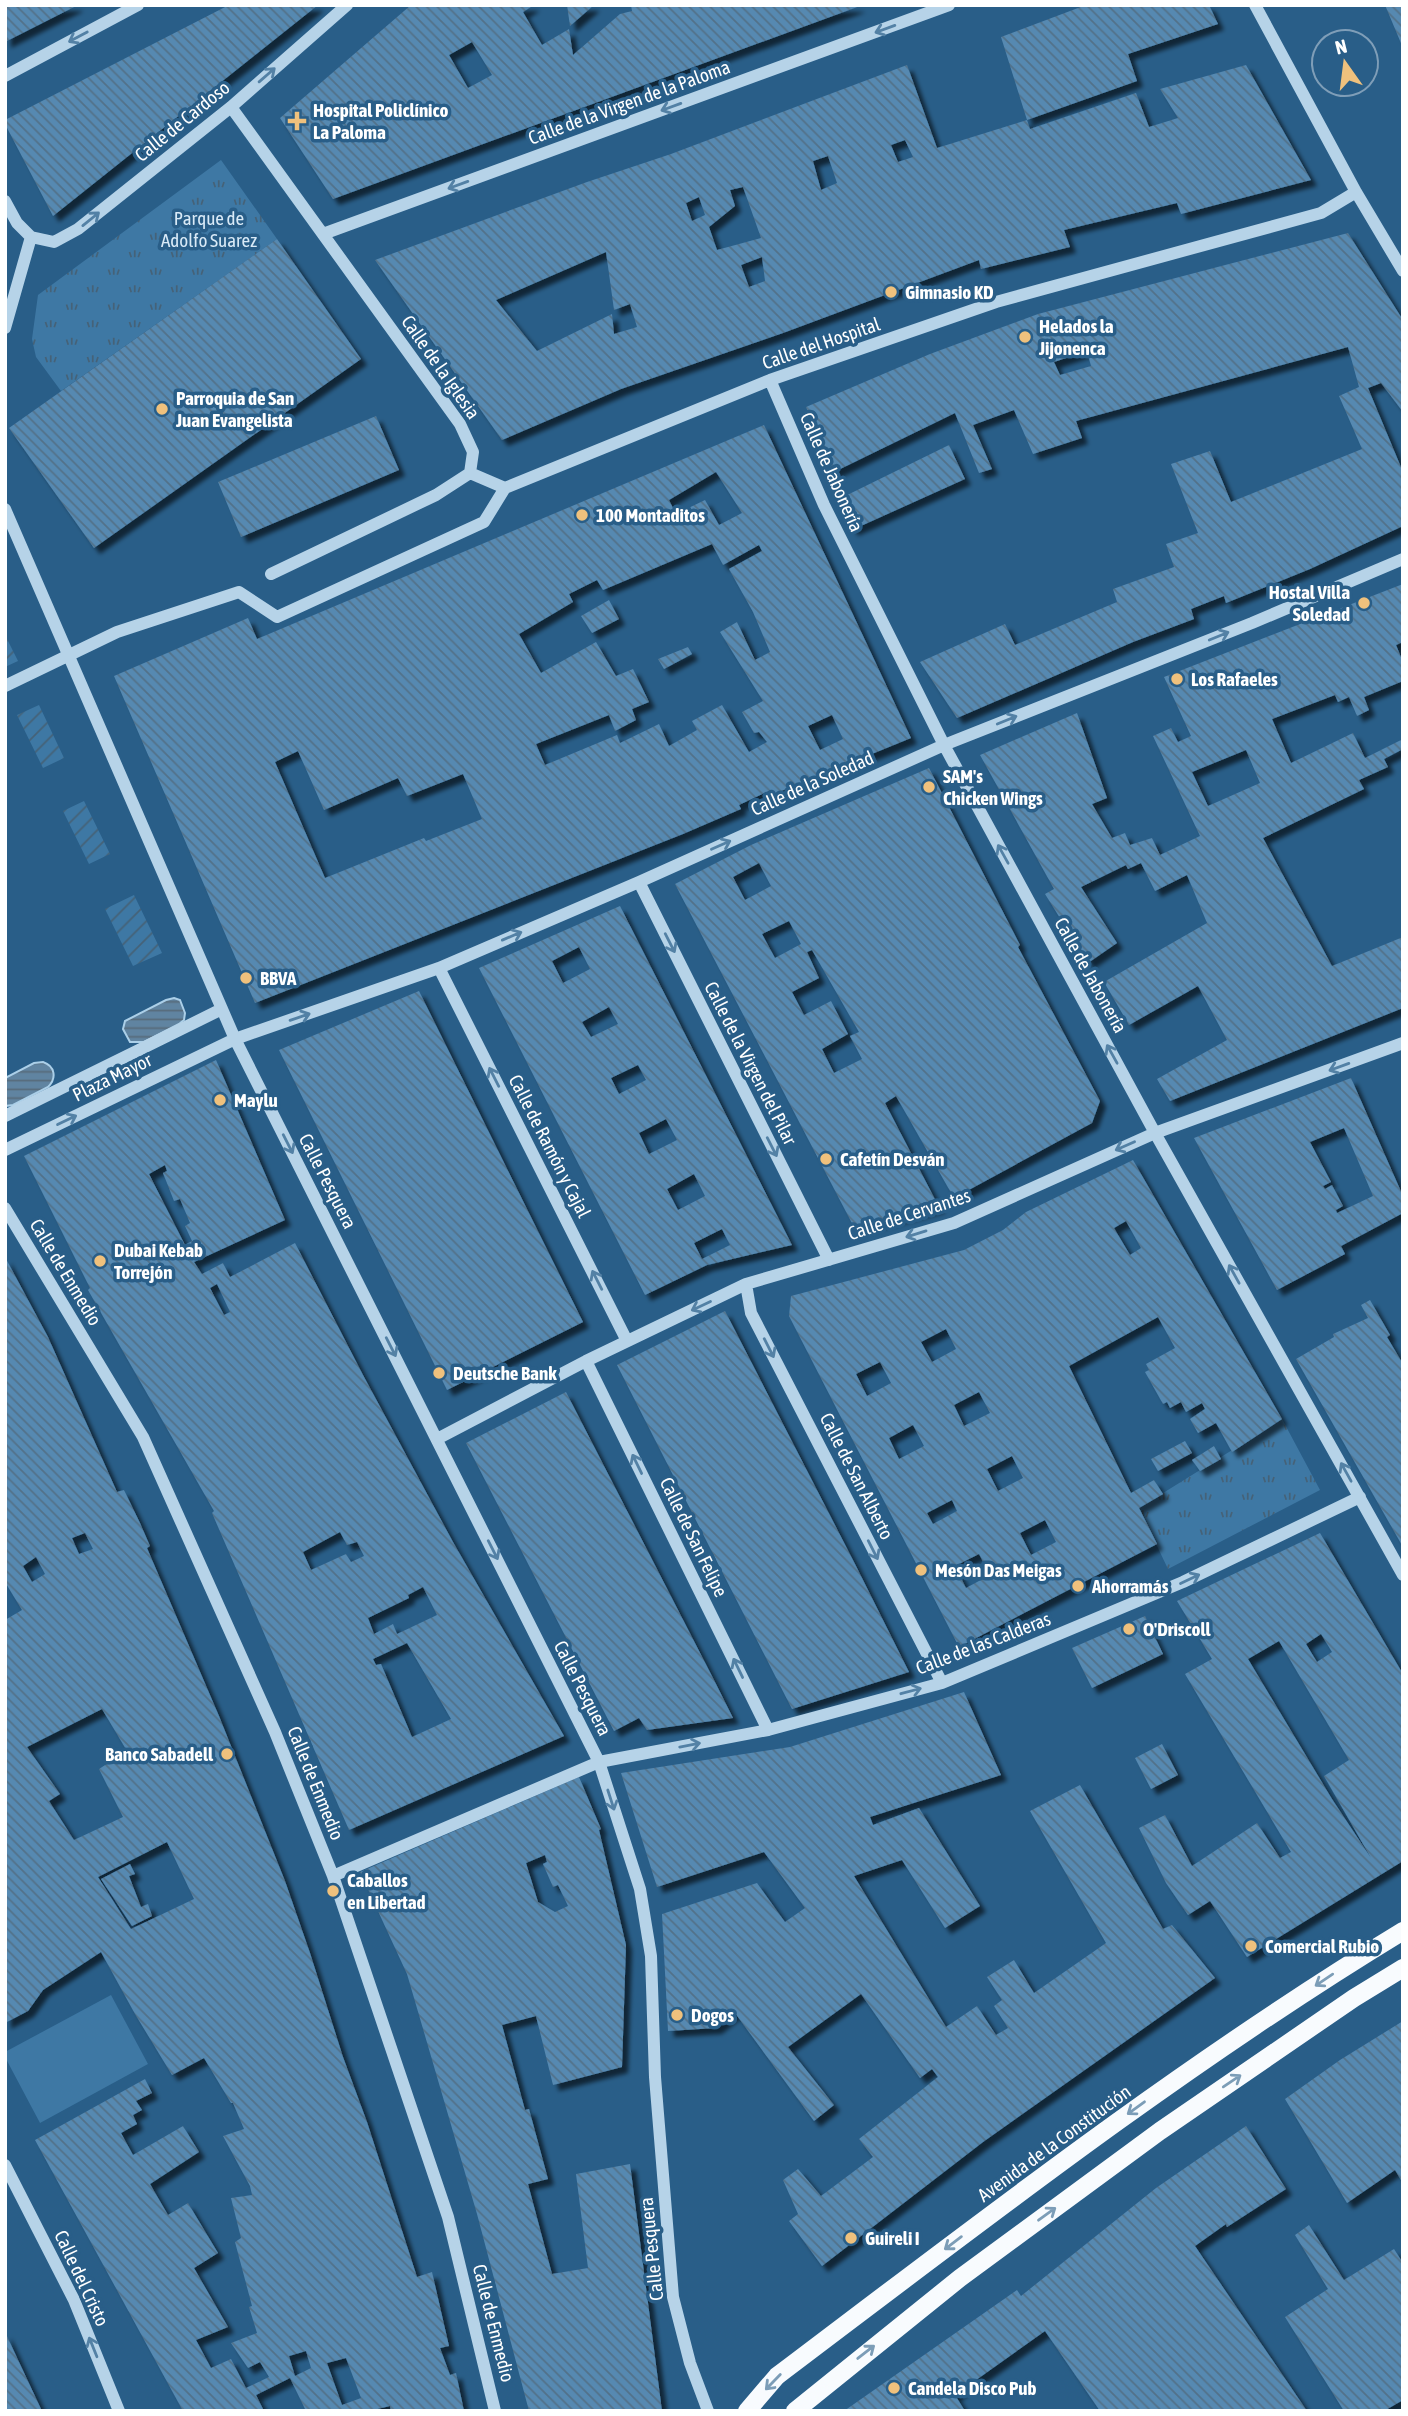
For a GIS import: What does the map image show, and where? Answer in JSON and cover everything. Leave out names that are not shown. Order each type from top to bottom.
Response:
[{"type":"main road","name":"Avenida de la Constitución","points":[[747,2411],[778,2376],[1141,2104],[1338,1971],[1403,1931]]},
{"type":"main road","points":[[795,2411],[960,2278],[1160,2131],[1354,1998],[1403,1968]]},
{"type":"street","points":[[5,76],[138,5]]},
{"type":"street","name":"Calle de Cardoso","points":[[30,237],[54,242],[78,229],[232,107],[346,5]]},
{"type":"street","name":"Calle de la Virgen de la Paloma","points":[[323,234],[949,5]]},
{"type":"street","points":[[1255,5],[1356,192],[1403,271]]},
{"type":"street","name":"Calle de la Iglesia","points":[[232,107],[460,424],[473,452],[470,473]]},
{"type":"street","name":"Calle del Hospital","points":[[505,488],[771,380],[996,302],[1321,213],[1356,192]]},
{"type":"street","points":[[5,201],[17,223],[30,237],[5,328]]},
{"type":"street","name":"Calle de Jabonería","points":[[771,380],[824,505],[944,745],[1155,1133],[1403,1575]]},
{"type":"street","points":[[5,686],[117,632],[239,592],[278,617],[484,522],[505,488],[470,473],[436,495],[271,574]]},
{"type":"street","name":"Calle Pesquera","points":[[5,509],[235,1039],[599,1762],[640,1889],[651,1956],[655,2077],[673,2297],[690,2362],[708,2411]]},
{"type":"street","name":"Calle de la Soledad","points":[[235,1039],[439,968],[639,882],[944,745],[1252,623],[1403,559]]},
{"type":"street","name":"Calle de la Virgen del Pilar","points":[[639,882],[829,1260]]},
{"type":"street","name":"Calle de Ramón y Cajal","points":[[439,968],[627,1341]]},
{"type":"street","points":[[5,1116],[222,1009]]},
{"type":"street","name":"Plaza Mayor","points":[[5,1150],[235,1039]]},
{"type":"street","name":"Calle de Cervantes","points":[[437,1439],[586,1361],[746,1284],[954,1223],[1155,1133],[1403,1044]]},
{"type":"street","name":"Calle de Enmedio","points":[[5,1208],[143,1437],[275,1732],[333,1876],[448,2217],[495,2411]]},
{"type":"street","name":"Calle de San Alberto","points":[[746,1284],[751,1313],[942,1683]]},
{"type":"street","name":"Calle de San Felipe","points":[[586,1361],[768,1730]]},
{"type":"street","name":"Calle de las Calderas","points":[[333,1876],[599,1762],[768,1730],[942,1683],[1183,1582],[1360,1497]]},
{"type":"street","name":"Calle del Cristo","points":[[5,2165],[74,2300],[118,2411]]},
{"type":"green space","name":"Parque de Adolfo Suarez","points":[[221,160],[277,239],[61,391],[36,357],[32,339],[38,295]]},
{"type":"green space","points":[[5,635],[18,661],[5,667]]},
{"type":"green space","points":[[39,705],[64,758],[43,768],[17,715]]},
{"type":"green space","points":[[84,801],[110,854],[89,864],[63,811]]},
{"type":"green space","points":[[134,895],[162,953],[133,966],[105,909]]},
{"type":"green space","points":[[1282,1419],[1320,1490],[1168,1569],[1139,1508]]},
{"type":"green space","points":[[111,1995],[148,2064],[40,2123],[5,2057],[5,2052]]},
{"type":"shaded area","points":[[174,998],[180,1000],[185,1013],[184,1020],[144,1042],[130,1042],[123,1029],[125,1021]]},
{"type":"shaded area","points":[[43,1062],[50,1066],[53,1073],[53,1080],[48,1087],[13,1105],[5,1106],[5,1078],[34,1063]]},
{"type":"building","points":[[5,5],[78,5],[5,42]]},
{"type":"building","points":[[229,5],[318,5],[53,216],[5,120]]},
{"type":"building","points":[[411,5],[534,5],[523,12],[542,45],[569,29],[573,55],[620,14],[632,11],[631,5],[860,6],[333,199],[280,118]],"holes":[[[472,42],[492,75],[468,88],[449,55]]]},
{"type":"building","points":[[567,5],[594,5],[570,26]]},
{"type":"building","points":[[1086,5],[1209,5],[1218,24],[1128,54],[1137,81],[1027,120],[1001,37]]},
{"type":"building","points":[[1385,5],[1403,5],[1403,48]]},
{"type":"building","points":[[907,65],[937,148],[1027,120],[1030,129],[1136,93],[1149,127],[1178,118],[1160,89],[1246,65],[1311,180],[1181,214],[1177,203],[1064,230],[1070,247],[981,269],[979,260],[783,333],[621,389],[502,440],[375,260],[671,154]],"holes":[[[905,140],[913,157],[898,162],[891,145]],[[828,156],[837,183],[821,190],[813,161]],[[743,187],[761,238],[717,250],[709,227],[735,206],[730,190]],[[699,197],[705,215],[692,221],[686,203]],[[606,252],[614,310],[630,304],[637,327],[614,334],[612,314],[537,351],[496,300]],[[762,257],[765,281],[749,287],[741,265]]]},
{"type":"building","points":[[1348,233],[1403,320],[1403,412],[1381,383],[1368,388],[1403,472],[1403,526],[1310,569],[1226,603],[1224,596],[1191,609],[1194,619],[1133,642],[957,718],[920,662],[1005,624],[1015,645],[1117,602],[1113,589],[1174,567],[1166,544],[1198,533],[1171,464],[1210,451],[1231,502],[1362,449],[1339,396],[1359,387],[1348,347],[1076,421],[1082,438],[1033,454],[1014,410],[973,425],[992,469],[979,473],[955,413],[832,473],[806,407],[930,354],[1038,314]],"holes":[[[1087,351],[1091,366],[1060,375],[1054,362]]]},
{"type":"building","name":"Parroquia de San Juan Evangelista","points":[[277,239],[361,359],[94,548],[9,428]]},
{"type":"building","points":[[376,416],[399,470],[241,537],[218,482]]},
{"type":"building","points":[[764,425],[911,738],[774,794],[771,790],[739,805],[741,809],[683,834],[255,1003],[114,676],[248,618],[257,639]],"holes":[[[716,472],[742,513],[719,525],[705,500],[676,514],[669,500]],[[712,544],[723,565],[759,545],[762,551],[729,569],[753,612],[770,652],[755,660],[737,622],[720,632],[763,701],[742,712],[754,733],[759,732],[767,742],[749,752],[722,705],[692,721],[697,730],[669,746],[659,724],[620,743],[617,735],[545,765],[536,744],[609,715],[615,731],[636,720],[632,709],[649,702],[633,669],[616,676],[596,642],[541,673],[519,634],[573,602],[569,594],[597,580],[603,590]],[[832,715],[843,739],[820,750],[808,726]],[[298,751],[324,810],[398,778],[407,796],[463,774],[482,819],[426,841],[424,838],[325,878],[275,762]]]},
{"type":"building","points":[[949,445],[965,479],[852,530],[837,500]]},
{"type":"building","points":[[1403,584],[1403,642],[1396,645],[1403,662],[1403,681],[1364,697],[1369,710],[1357,716],[1349,697],[1338,702],[1335,695],[1272,719],[1291,763],[1353,733],[1365,758],[1403,739],[1403,749],[1384,759],[1388,767],[1359,780],[1364,789],[1263,838],[1332,966],[1403,937],[1403,1008],[1170,1101],[1157,1079],[1227,1040],[1198,986],[1129,1025],[1104,982],[1207,923],[1187,875],[1155,891],[1141,863],[1128,869],[1126,865],[1081,887],[1117,943],[1088,963],[1045,894],[1054,889],[980,755],[1077,713],[1107,798],[1092,804],[1112,838],[1125,833],[1130,845],[1152,838],[1160,855],[1200,836],[1153,736],[1171,728],[1178,742],[1191,736],[1164,677]],"holes":[[[1246,750],[1260,783],[1208,806],[1192,772]]]},
{"type":"building","points":[[609,600],[619,619],[592,633],[581,616]]},
{"type":"building","points":[[688,647],[692,654],[664,669],[658,659]]},
{"type":"building","points":[[929,768],[1020,945],[1018,947],[1100,1101],[1092,1123],[954,1198],[896,1096],[885,1103],[939,1207],[855,1229],[675,884],[751,845]],"holes":[[[759,863],[771,886],[745,900],[733,877]],[[789,921],[801,944],[775,958],[762,934]],[[812,950],[859,1032],[850,1036],[862,1059],[834,1073],[822,1049],[848,1034],[831,1001],[804,1015],[792,992],[819,978],[807,952]]]},
{"type":"building","points":[[620,906],[792,1245],[707,1265],[645,1295],[479,968]],"holes":[[[579,947],[590,969],[563,983],[552,961]],[[609,1007],[618,1024],[591,1037],[582,1022]],[[638,1065],[646,1080],[619,1094],[611,1078]],[[666,1119],[677,1140],[649,1154],[639,1133]],[[694,1174],[705,1196],[678,1210],[667,1189]],[[722,1229],[730,1245],[702,1259],[694,1243]]]},
{"type":"building","points":[[419,991],[583,1322],[447,1390],[279,1050]]},
{"type":"building","points":[[216,1060],[285,1220],[194,1262],[202,1274],[223,1263],[230,1277],[295,1243],[453,1542],[564,1736],[349,1830],[212,1513],[214,1511],[88,1290],[90,1288],[24,1156]],"holes":[[[165,1165],[167,1171],[163,1173],[174,1201],[180,1199],[190,1223],[185,1226],[192,1241],[185,1245],[149,1174]],[[217,1284],[230,1312],[224,1315],[210,1288]],[[340,1532],[347,1545],[357,1542],[364,1556],[351,1562],[346,1554],[311,1570],[303,1552]],[[423,1587],[437,1615],[397,1634],[393,1624],[374,1634],[368,1618],[409,1598],[408,1595]],[[407,1643],[451,1719],[412,1737],[381,1664],[376,1665],[373,1659]]]},
{"type":"building","points":[[1351,1078],[1403,1196],[1403,1213],[1341,1246],[1345,1254],[1277,1290],[1194,1138]],"holes":[[[1344,1128],[1373,1196],[1337,1213],[1336,1210],[1343,1206],[1332,1185],[1325,1189],[1323,1186],[1331,1182],[1310,1142]]]},
{"type":"building","points":[[1133,1160],[1282,1419],[1232,1452],[1216,1423],[1198,1433],[1190,1419],[1205,1409],[1202,1403],[1186,1412],[1181,1402],[1170,1408],[1167,1402],[1163,1404],[1145,1372],[1149,1370],[1146,1364],[1175,1348],[1158,1317],[1069,1366],[1131,1493],[1154,1480],[1163,1494],[1139,1508],[1157,1544],[959,1647],[789,1316],[791,1296],[964,1250],[1003,1230],[1026,1212]],"holes":[[[1126,1221],[1141,1248],[1130,1255],[1114,1228]],[[946,1329],[956,1349],[932,1362],[921,1342]],[[880,1362],[891,1383],[867,1396],[856,1374]],[[979,1392],[990,1413],[964,1426],[954,1405]],[[913,1425],[924,1446],[899,1459],[889,1438]],[[1012,1456],[1023,1478],[998,1491],[987,1469]],[[952,1500],[957,1511],[933,1524],[927,1513]],[[1045,1520],[1056,1542],[1031,1555],[1020,1533]],[[979,1554],[990,1575],[966,1588],[955,1566]]]},
{"type":"building","points":[[5,1257],[48,1337],[117,1492],[124,1490],[140,1523],[150,1546],[147,1548],[219,1716],[285,1881],[417,2277],[432,2272],[449,2346],[440,2348],[450,2375],[456,2373],[464,2411],[391,2411],[390,2406],[369,2411],[301,2411],[305,2409],[290,2378],[256,2395],[264,2411],[183,2411],[35,2140],[145,2079],[152,2093],[136,2101],[142,2110],[133,2115],[137,2124],[121,2133],[133,2155],[183,2126],[199,2152],[150,2184],[168,2215],[188,2203],[218,2253],[194,2268],[228,2327],[196,2340],[211,2368],[231,2359],[246,2388],[269,2377],[260,2362],[248,2368],[231,2343],[257,2333],[235,2242],[241,2238],[231,2198],[252,2195],[250,2186],[223,2136],[244,2129],[233,2103],[204,2058],[172,2075],[101,1952],[43,1990],[28,2011],[5,2023],[5,1620],[22,1610],[5,1582]],"holes":[[[85,1533],[93,1549],[79,1554],[72,1538]],[[36,1557],[45,1574],[32,1582],[23,1566]],[[102,1709],[127,1751],[99,1769],[123,1817],[74,1840],[49,1801],[60,1794],[27,1747]],[[167,1842],[194,1899],[131,1929],[98,1877]],[[306,2351],[311,2368],[295,2376],[289,2356]],[[346,2358],[361,2398],[342,2405],[327,2363]]]},
{"type":"building","points":[[1370,1300],[1403,1364],[1403,1547],[1296,1359],[1334,1337],[1333,1334],[1368,1318],[1361,1305]]},
{"type":"building","points":[[725,1311],[909,1672],[792,1709],[617,1365]]},
{"type":"building","points":[[566,1392],[733,1718],[647,1730],[639,1718],[614,1731],[466,1443]]},
{"type":"building","points":[[1185,1441],[1192,1453],[1158,1471],[1151,1459]]},
{"type":"building","points":[[1214,1446],[1221,1459],[1200,1471],[1192,1460]]},
{"type":"building","points":[[1320,1533],[1403,1674],[1403,1861],[1247,1957],[1210,1901],[1188,1915],[1166,1883],[1139,1828],[1165,1815],[1192,1866],[1257,1823],[1280,1858],[1291,1852],[1185,1674],[1212,1659],[1177,1601]],"holes":[[[1321,1634],[1332,1652],[1317,1662],[1306,1644]],[[1279,1641],[1349,1760],[1324,1776],[1371,1858],[1332,1799],[1248,1659]]]},
{"type":"building","points":[[1145,1616],[1163,1654],[1092,1688],[1072,1648]]},
{"type":"building","points":[[964,1692],[1001,1775],[870,1817],[873,1825],[919,1808],[980,1906],[945,1928],[902,1860],[854,1876],[946,2027],[977,2006],[996,2035],[1008,2028],[994,2006],[1002,2000],[987,1977],[1014,1960],[1034,1993],[1106,1943],[1030,1811],[1080,1785],[1163,1929],[1172,1925],[1215,1978],[983,2142],[822,2266],[789,2221],[798,2214],[783,2180],[798,2169],[821,2196],[873,2157],[859,2139],[938,2077],[932,2069],[920,2078],[861,1994],[788,2047],[834,2105],[814,2121],[735,2013],[716,2028],[668,2031],[662,1914],[757,1883],[785,1922],[805,1908],[764,1852],[657,1887],[621,1773],[790,1747]]},
{"type":"building","points":[[1162,1744],[1178,1775],[1151,1789],[1135,1758]]},
{"type":"building","points":[[579,1777],[601,1829],[599,1830],[626,1945],[622,2067],[553,2085],[536,2016],[502,2025],[525,2110],[529,2109],[548,2179],[528,2184],[552,2274],[588,2268],[576,2174],[630,2164],[662,2411],[529,2411],[477,2214],[407,1974],[360,1872]],"holes":[[[545,1855],[547,1862],[543,1864],[553,1887],[558,1885],[568,1906],[555,1912],[538,1902],[526,1863]]]},
{"type":"building","points":[[130,1864],[135,1874],[129,1876],[141,1907],[148,1904],[152,1916],[132,1926],[101,1879]]},
{"type":"building","points":[[1403,2021],[1403,2179],[1401,2180],[1395,2170],[1347,2203],[1285,2099],[1340,2060]]},
{"type":"building","points":[[1246,2126],[1286,2189],[1227,2227],[1226,2224],[1195,2246],[1307,2411],[1100,2411],[1045,2331],[955,2395],[965,2411],[844,2411],[1017,2290],[1021,2296],[1156,2188]]},
{"type":"building","points":[[1309,2225],[1344,2280],[1394,2249],[1403,2263],[1403,2400],[1384,2411],[1344,2411],[1285,2317],[1328,2289],[1295,2235]]},
{"type":"building","points":[[5,2332],[41,2409],[38,2411],[5,2411]]},
{"type":"place","name":"Hospital Policlínico La Paloma","points":[[297,121]]},
{"type":"place","name":"Gimnasio KD","points":[[891,292]]},
{"type":"place","name":"Helados la Jijonenca","points":[[1025,337]]},
{"type":"place","name":"Parroquia de San Juan Evangelista","points":[[162,409]]},
{"type":"place","name":"100 Montaditos","points":[[582,515]]},
{"type":"place","name":"Hostal Villa Soledad","points":[[1364,603]]},
{"type":"place","name":"Los Rafaeles","points":[[1177,679]]},
{"type":"place","name":"SAM's Chicken Wings","points":[[929,787]]},
{"type":"place","name":"BBVA","points":[[246,978]]},
{"type":"place","name":"Maylu","points":[[220,1100]]},
{"type":"place","name":"Cafetín Desván","points":[[826,1159]]},
{"type":"place","name":"Dubai Kebab Torrejón","points":[[100,1261]]},
{"type":"place","name":"Deutsche Bank","points":[[439,1373]]},
{"type":"place","name":"Mesón Das Meigas","points":[[921,1570]]},
{"type":"place","name":"Ahorramás","points":[[1078,1586]]},
{"type":"place","name":"O'Driscoll","points":[[1129,1629]]},
{"type":"place","name":"Banco Sabadell","points":[[227,1754]]},
{"type":"place","name":"Caballos en Libertad","points":[[333,1891]]},
{"type":"place","name":"Comercial Rubio","points":[[1251,1946]]},
{"type":"place","name":"Dogos","points":[[677,2015]]},
{"type":"place","name":"Guireli I","points":[[851,2238]]},
{"type":"place","name":"Candela Disco Pub","points":[[894,2388]]}]
